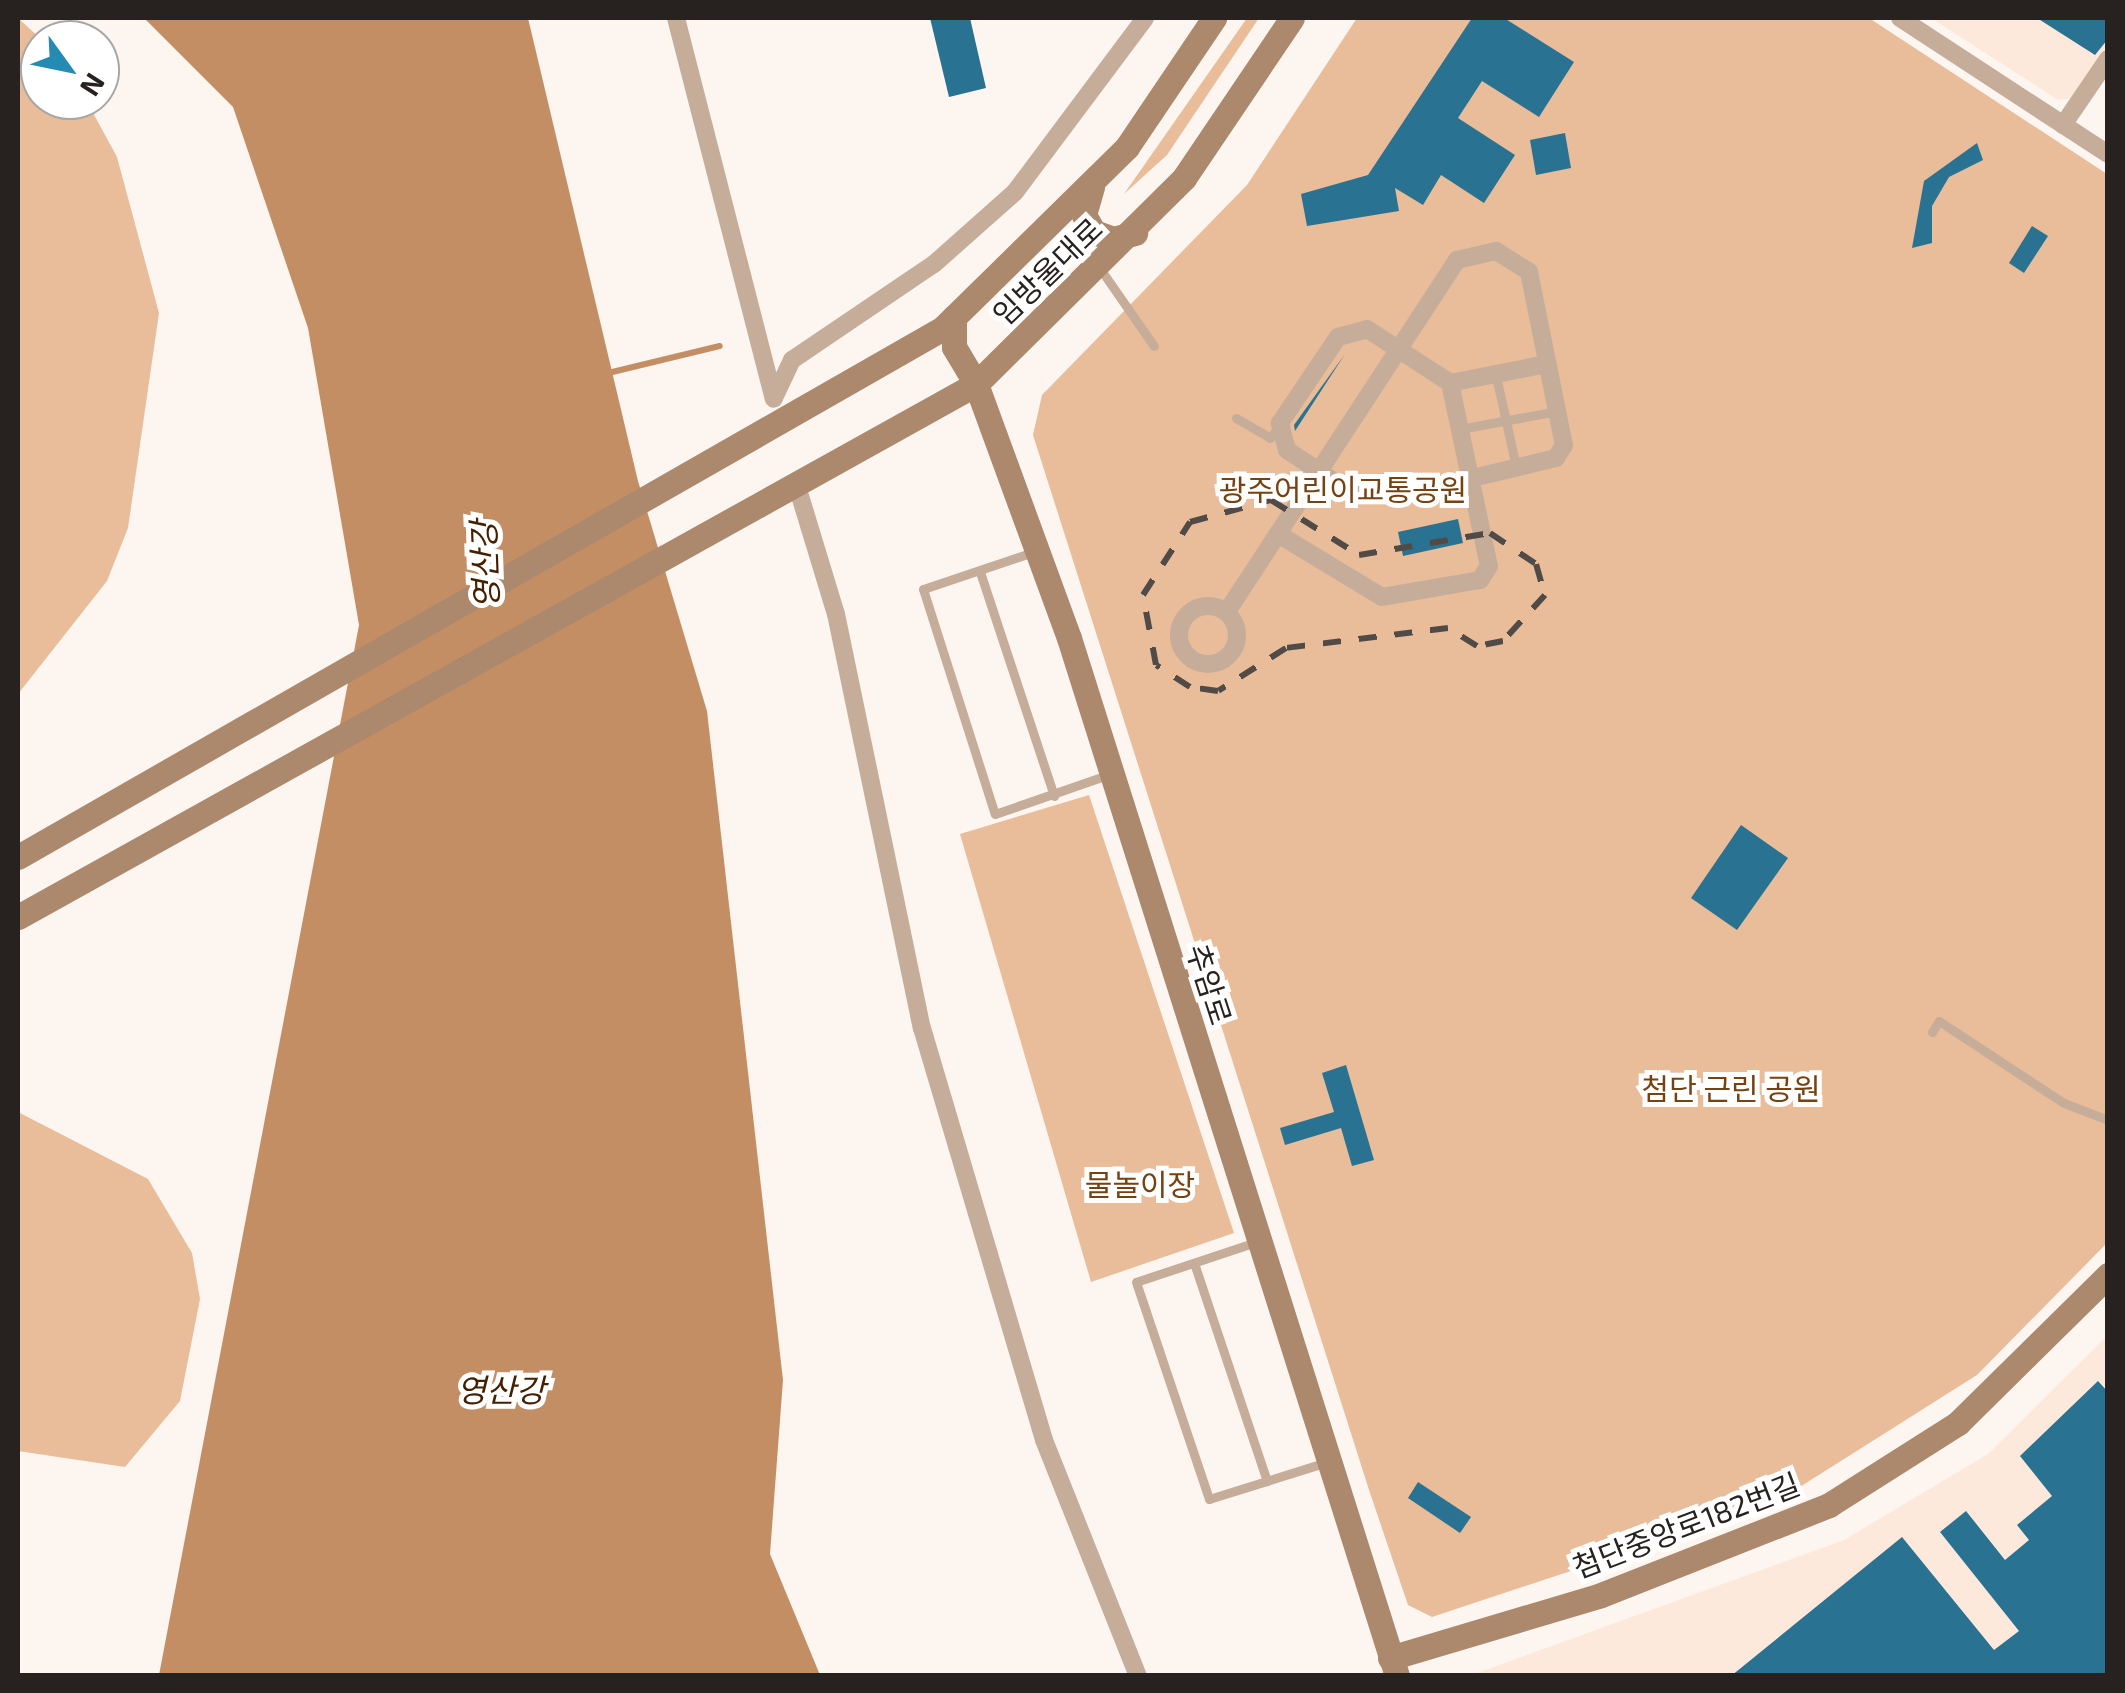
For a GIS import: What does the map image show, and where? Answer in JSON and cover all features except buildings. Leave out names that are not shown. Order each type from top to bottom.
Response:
[{"type":"main road","name":"임방울대로","points":[[18,857],[780,424],[954,317],[1092,187],[1214,18]]},
{"type":"main road","name":"임방울대로","points":[[18,917],[976,384],[1140,228],[1292,18]]},
{"type":"main road","points":[[1092,187],[1083,204],[1094,232],[1124,238],[1140,228]]},
{"type":"main road","name":"추암로","points":[[954,317],[954,347],[976,384],[1039,550],[1394,1667]]},
{"type":"main road","name":"첨단중앙로182번길","points":[[1394,1667],[1618,1590],[1829,1505],[1958,1423],[2108,1274]]},
{"type":"street","points":[[676,18],[780,424]]},
{"type":"street","points":[[774,398],[792,360],[934,264],[1015,192],[1145,18]]},
{"type":"street","points":[[1900,18],[2108,154]]},
{"type":"street","points":[[2062,125],[2108,59]]},
{"type":"street","points":[[1228,610],[1278,534],[1319,471],[1398,350],[1457,260],[1496,250],[1529,272],[1548,364],[1564,445],[1556,458],[1414,492],[1344,489],[1319,471],[1286,450],[1280,423],[1338,337],[1367,329],[1398,350],[1450,383],[1548,364]]},
{"type":"street","points":[[1278,534],[1382,597],[1480,580],[1489,566],[1450,383]]},
{"type":"street","points":[[787,491],[836,614],[922,1028],[1044,1440],[1138,1676]]},
{"type":"lane","points":[[1100,267],[1154,346]]},
{"type":"lane","points":[[1496,376],[1516,467]]},
{"type":"lane","points":[[1460,429],[1557,410]]},
{"type":"lane","points":[[1236,418],[1270,438],[1280,423]]},
{"type":"lane","points":[[1039,550],[922,589],[995,814],[1110,774]]},
{"type":"lane","points":[[980,572],[1054,796]]},
{"type":"lane","points":[[1932,1032],[1940,1021],[2064,1104],[2108,1120]]},
{"type":"lane","points":[[1259,1241],[1136,1282],[1210,1499],[1331,1460]]},
{"type":"lane","points":[[1194,1263],[1267,1481]]},
{"type":"shaded area","points":[[1931,18],[2107,18],[2107,44],[2072,98],[2058,100]]},
{"type":"shaded area","points":[[2107,1336],[2107,1675],[1469,1676],[1844,1540],[1988,1454]]},
{"type":"green space","points":[[18,18],[20,120],[97,120],[117,157],[159,313],[128,528],[107,581],[18,694]]},
{"type":"green space","points":[[1247,18],[1259,18],[1167,155],[1124,194]]},
{"type":"green space","name":"첨단 근린 공원","points":[[1357,18],[1869,18],[2107,174],[2107,1243],[1977,1375],[1773,1504],[1432,1617],[1408,1605],[1370,1493],[1033,435],[1042,395],[1247,185]]},
{"type":"green space","name":"물놀이장","points":[[1089,795],[1234,1233],[1091,1282],[960,834]]},
{"type":"green space","points":[[18,1112],[148,1179],[192,1253],[200,1299],[180,1401],[125,1467],[18,1451]]},
{"type":"water","name":"영산강","points":[[144,18],[528,18],[638,481],[707,711],[783,1380],[770,1554],[820,1675],[159,1675],[359,625],[308,328],[233,107]]},
{"type":"waterway","points":[[604,374],[720,346]]},
{"type":"railway","points":[[1271,500],[1359,555],[1490,533],[1536,564],[1545,595],[1503,641],[1477,646],[1448,628],[1286,648],[1218,691],[1190,687],[1156,665],[1143,595],[1190,522],[1271,500]]},
{"type":"park label","name":"광주어린이교통공원","points":[[1343,489]]}]
